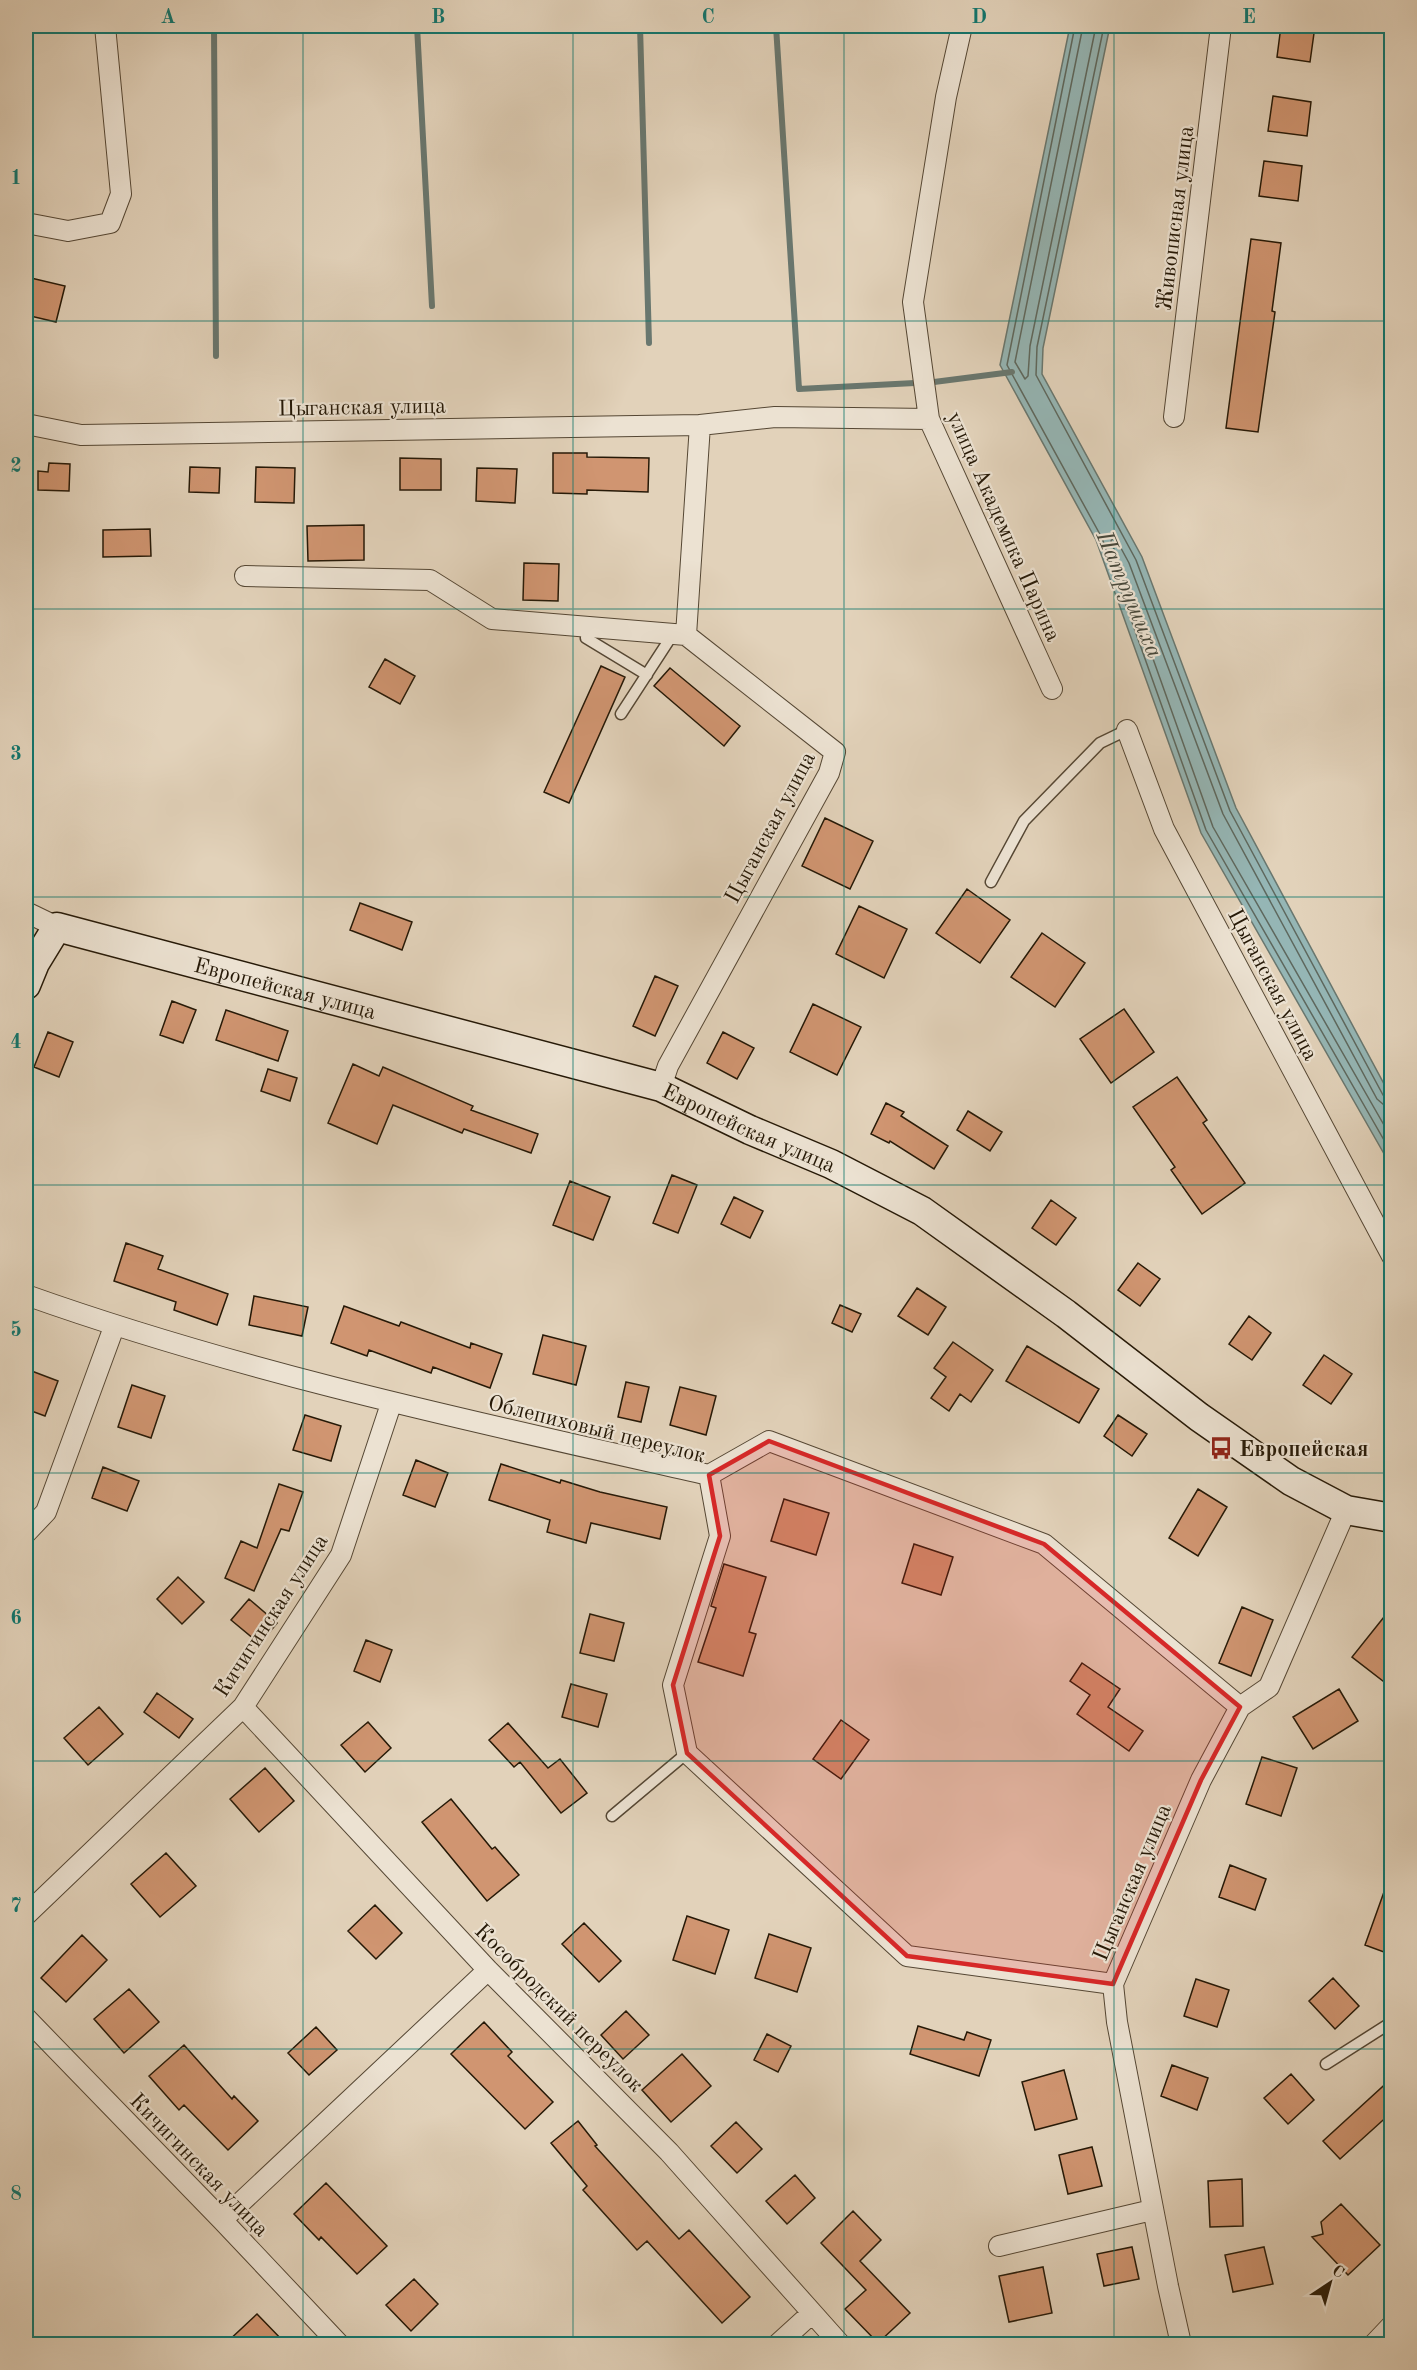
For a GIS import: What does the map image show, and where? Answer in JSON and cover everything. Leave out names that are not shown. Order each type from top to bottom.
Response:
[{"type":"street","points":[[26,223],[69,231],[110,223],[121,194],[105,26]]},
{"type":"street","name":"улица Академика Парина","points":[[962,26],[946,96],[913,302],[929,419],[1052,689]]},
{"type":"street","name":"Живописная улица","points":[[1174,417],[1221,26]]},
{"type":"street","name":"Цыганская улица","points":[[26,424],[81,435],[700,425],[775,417],[929,419]]},
{"type":"street","points":[[245,576],[430,580],[492,619],[680,635],[700,425]]},
{"type":"street","name":"Цыганская улица","points":[[661,1087],[668,1066],[829,773],[835,752],[680,635]]},
{"type":"street","name":"Цыганская улица","points":[[1127,729],[1164,829],[1392,1256]]},
{"type":"street","name":"Европейская улица","points":[[26,912],[57,927],[661,1087],[750,1130],[831,1164],[922,1212],[1066,1314],[1227,1438],[1291,1481],[1346,1510],[1392,1518]]},
{"type":"street","points":[[26,985],[35,963],[57,927]]},
{"type":"street","name":"Облепиховый переулок","points":[[26,1295],[114,1327],[392,1404],[709,1475],[720,1536],[673,1685],[687,1753]]},
{"type":"street","points":[[26,1533],[46,1512],[114,1327]]},
{"type":"street","name":"Кичигинская улица","points":[[26,1915],[243,1707],[341,1555],[392,1404]]},
{"type":"street","points":[[709,1475],[769,1440],[1044,1544],[1240,1707]]},
{"type":"street","name":"Цыганская улица","points":[[1181,2344],[1152,2210],[1117,2022],[1113,1984],[1201,1780],[1240,1707],[1269,1687],[1346,1510]]},
{"type":"street","name":"Кособродский переулок","points":[[243,1707],[489,1970],[669,2152],[840,2344]]},
{"type":"street","points":[[687,1753],[907,1956],[1113,1984]]},
{"type":"street","points":[[222,2220],[489,1970]]},
{"type":"street","name":"Кичигинская улица","points":[[26,2018],[339,2344]]},
{"type":"street","points":[[999,2246],[1152,2210]]},
{"type":"street","points":[[778,2344],[811,2314]]},
{"type":"street","points":[[1374,2344],[1392,2325]]},
{"type":"lane","points":[[587,627],[586,638],[647,675]]},
{"type":"lane","points":[[621,714],[647,675],[680,635]]},
{"type":"lane","points":[[991,882],[1024,821],[1100,743],[1127,729]]},
{"type":"lane","points":[[612,1816],[687,1753]]},
{"type":"lane","points":[[1326,2064],[1392,2022]]},
{"type":"highlighted area","points":[[769,1441],[1044,1544],[1240,1707],[1201,1780],[1113,1984],[907,1956],[687,1753],[673,1685],[720,1536],[709,1475]]},
{"type":"water","name":"Патрушиха","points":[[1070,26],[1110,26],[1043,348],[1042,374],[1142,557],[1236,808],[1391,1097],[1391,1166],[1201,833],[1096,540],[1000,365]]},
{"type":"building","points":[[1281,26],[1315,26],[1310,62],[1277,57]]},
{"type":"building","points":[[1273,96],[1311,102],[1307,136],[1268,131]]},
{"type":"building","points":[[1264,161],[1302,166],[1298,201],[1259,196]]},
{"type":"building","points":[[1251,239],[1281,243],[1272,311],[1275,312],[1258,432],[1226,428]]},
{"type":"building","points":[[31,278],[65,286],[56,322],[26,315]]},
{"type":"building","points":[[553,453],[587,453],[587,457],[649,458],[648,492],[587,490],[587,494],[553,493]]},
{"type":"building","points":[[400,458],[441,459],[441,490],[400,490]]},
{"type":"building","points":[[49,463],[70,464],[69,491],[38,490],[38,471],[48,472]]},
{"type":"building","points":[[190,467],[220,468],[219,493],[189,492]]},
{"type":"building","points":[[256,467],[295,468],[294,503],[255,502]]},
{"type":"building","points":[[477,468],[517,469],[515,503],[476,501]]},
{"type":"building","points":[[364,525],[364,560],[308,561],[307,526]]},
{"type":"building","points":[[150,529],[151,556],[103,557],[103,530]]},
{"type":"building","points":[[524,563],[559,564],[558,601],[523,600]]},
{"type":"building","points":[[385,659],[415,676],[400,704],[369,687]]},
{"type":"building","points":[[601,666],[625,677],[569,803],[544,792]]},
{"type":"building","points":[[670,668],[740,726],[724,746],[654,686]]},
{"type":"building","points":[[825,818],[873,841],[850,889],[802,866]]},
{"type":"building","points":[[967,889],[1010,920],[980,963],[936,933]]},
{"type":"building","points":[[360,903],[412,922],[402,950],[350,930]]},
{"type":"building","points":[[859,906],[907,929],[884,978],[836,954]]},
{"type":"building","points":[[1042,933],[1085,963],[1055,1007],[1011,977]]},
{"type":"building","points":[[655,976],[678,986],[655,1036],[633,1026]]},
{"type":"building","points":[[172,1001],[196,1010],[183,1043],[160,1035]]},
{"type":"building","points":[[813,1004],[861,1027],[837,1075],[790,1052]]},
{"type":"building","points":[[1124,1009],[1154,1052],[1111,1083],[1080,1039]]},
{"type":"building","points":[[226,1010],[288,1031],[278,1061],[216,1040]]},
{"type":"building","points":[[48,1032],[73,1042],[59,1077],[34,1067]]},
{"type":"building","points":[[723,1032],[754,1048],[737,1079],[707,1063]]},
{"type":"building","points":[[353,1064],[379,1076],[383,1067],[473,1106],[471,1110],[538,1134],[531,1153],[464,1129],[462,1133],[393,1105],[377,1144],[328,1123]]},
{"type":"building","points":[[268,1069],[297,1078],[290,1101],[261,1091]]},
{"type":"building","points":[[1177,1077],[1207,1120],[1203,1123],[1245,1183],[1202,1214],[1171,1170],[1175,1167],[1133,1107]]},
{"type":"building","points":[[886,1103],[904,1112],[901,1116],[948,1146],[934,1169],[890,1141],[889,1143],[871,1134]]},
{"type":"building","points":[[968,1111],[1002,1132],[990,1151],[957,1130]]},
{"type":"building","points":[[672,1175],[697,1185],[678,1233],[653,1223]]},
{"type":"building","points":[[570,1181],[610,1197],[593,1240],[553,1225]]},
{"type":"building","points":[[734,1197],[763,1211],[750,1238],[721,1224]]},
{"type":"building","points":[[1051,1200],[1076,1218],[1056,1245],[1032,1228]]},
{"type":"building","points":[[126,1243],[163,1256],[158,1269],[228,1294],[217,1325],[174,1310],[176,1302],[114,1281]]},
{"type":"building","points":[[1138,1263],[1160,1279],[1140,1306],[1118,1290]]},
{"type":"building","points":[[917,1288],[946,1307],[928,1335],[898,1316]]},
{"type":"building","points":[[254,1296],[308,1307],[302,1336],[249,1325]]},
{"type":"building","points":[[840,1305],[861,1314],[852,1332],[832,1323]]},
{"type":"building","points":[[344,1306],[399,1326],[401,1322],[470,1348],[471,1343],[502,1354],[490,1388],[433,1367],[431,1373],[369,1350],[367,1356],[331,1343]]},
{"type":"building","points":[[1249,1316],[1271,1333],[1252,1360],[1229,1344]]},
{"type":"building","points":[[543,1335],[586,1346],[576,1385],[533,1374]]},
{"type":"building","points":[[953,1342],[993,1370],[971,1402],[960,1394],[949,1411],[931,1398],[946,1377],[934,1368]]},
{"type":"building","points":[[1027,1346],[1099,1389],[1079,1423],[1006,1381]]},
{"type":"building","points":[[1324,1355],[1352,1374],[1331,1404],[1303,1385]]},
{"type":"building","points":[[29,1370],[58,1381],[45,1416],[26,1409],[26,1380]]},
{"type":"building","points":[[626,1382],[649,1387],[641,1422],[618,1417]]},
{"type":"building","points":[[132,1385],[165,1396],[151,1438],[118,1427]]},
{"type":"building","points":[[680,1387],[716,1396],[706,1435],[670,1425]]},
{"type":"building","points":[[305,1415],[341,1426],[331,1461],[293,1450]]},
{"type":"building","points":[[1118,1415],[1147,1434],[1132,1456],[1104,1436]]},
{"type":"building","points":[[416,1460],[448,1473],[435,1507],[403,1495]]},
{"type":"building","points":[[501,1464],[560,1483],[561,1480],[600,1492],[667,1507],[660,1539],[591,1523],[586,1543],[547,1532],[550,1520],[489,1500]]},
{"type":"building","points":[[103,1467],[139,1481],[127,1511],[92,1498]]},
{"type":"building","points":[[279,1484],[303,1492],[289,1531],[281,1529],[254,1591],[225,1578],[241,1541],[257,1548]]},
{"type":"building","points":[[1198,1489],[1227,1507],[1198,1556],[1169,1538]]},
{"type":"building","points":[[784,1499],[829,1513],[816,1555],[771,1541]]},
{"type":"building","points":[[914,1544],[953,1557],[941,1595],[902,1583]]},
{"type":"building","points":[[724,1564],[766,1577],[749,1632],[756,1634],[743,1676],[698,1662],[716,1608],[711,1606]]},
{"type":"building","points":[[178,1577],[204,1602],[182,1624],[157,1599]]},
{"type":"building","points":[[249,1599],[277,1623],[260,1644],[231,1620]]},
{"type":"building","points":[[1242,1607],[1273,1620],[1251,1676],[1219,1663]]},
{"type":"building","points":[[1392,1607],[1392,1688],[1352,1657]]},
{"type":"building","points":[[590,1614],[624,1623],[614,1661],[580,1653]]},
{"type":"building","points":[[366,1640],[392,1650],[380,1682],[354,1671]]},
{"type":"building","points":[[1082,1663],[1120,1689],[1108,1707],[1143,1731],[1129,1751],[1077,1714],[1090,1695],[1070,1681]]},
{"type":"building","points":[[571,1684],[607,1694],[598,1727],[562,1717]]},
{"type":"building","points":[[1339,1689],[1358,1721],[1313,1749],[1293,1717]]},
{"type":"building","points":[[157,1693],[193,1719],[179,1738],[144,1712]]},
{"type":"building","points":[[99,1707],[123,1734],[88,1765],[64,1738]]},
{"type":"building","points":[[841,1720],[869,1740],[841,1779],[813,1759]]},
{"type":"building","points":[[368,1722],[391,1748],[365,1772],[341,1745]]},
{"type":"building","points":[[508,1723],[548,1768],[560,1759],[587,1793],[561,1813],[520,1762],[514,1767],[489,1740]]},
{"type":"building","points":[[1262,1757],[1297,1768],[1281,1816],[1246,1804]]},
{"type":"building","points":[[265,1768],[294,1801],[259,1832],[230,1799]]},
{"type":"building","points":[[451,1799],[492,1849],[495,1847],[519,1875],[487,1901],[422,1822]]},
{"type":"building","points":[[166,1853],[196,1886],[160,1917],[131,1884]]},
{"type":"building","points":[[1230,1865],[1266,1879],[1255,1910],[1219,1897]]},
{"type":"building","points":[[1389,1878],[1392,1879],[1392,1955],[1365,1945]]},
{"type":"building","points":[[375,1905],[402,1933],[376,1959],[348,1931]]},
{"type":"building","points":[[687,1916],[729,1930],[715,1974],[673,1960]]},
{"type":"building","points":[[584,1923],[621,1961],[599,1982],[562,1944]]},
{"type":"building","points":[[769,1934],[811,1948],[797,1992],[755,1978]]},
{"type":"building","points":[[82,1935],[107,1960],[66,2002],[41,1978]]},
{"type":"building","points":[[1333,1978],[1359,2006],[1335,2029],[1309,2001]]},
{"type":"building","points":[[1196,1979],[1229,1990],[1217,2027],[1184,2016]]},
{"type":"building","points":[[129,1989],[159,2022],[124,2053],[94,2019]]},
{"type":"building","points":[[626,2011],[649,2035],[623,2059],[601,2035]]},
{"type":"building","points":[[484,2022],[512,2052],[508,2056],[553,2102],[525,2129],[451,2054]]},
{"type":"building","points":[[918,2026],[964,2040],[967,2032],[991,2040],[979,2076],[910,2054]]},
{"type":"building","points":[[316,2027],[337,2050],[309,2075],[288,2053]]},
{"type":"building","points":[[767,2034],[791,2046],[778,2072],[754,2060]]},
{"type":"building","points":[[184,2045],[232,2099],[234,2096],[258,2121],[228,2150],[184,2105],[179,2110],[149,2076]]},
{"type":"building","points":[[682,2054],[711,2086],[671,2122],[642,2090]]},
{"type":"building","points":[[1172,2065],[1208,2078],[1197,2110],[1161,2096]]},
{"type":"building","points":[[1064,2070],[1077,2119],[1035,2130],[1022,2082]]},
{"type":"building","points":[[1291,2074],[1314,2100],[1288,2124],[1264,2098]]},
{"type":"building","points":[[1392,2078],[1392,2112],[1340,2159],[1323,2141]]},
{"type":"building","points":[[578,2121],[597,2145],[595,2146],[679,2239],[689,2230],[750,2297],[722,2323],[647,2241],[637,2250],[583,2190],[587,2186],[551,2143]]},
{"type":"building","points":[[736,2122],[762,2149],[737,2173],[711,2146]]},
{"type":"building","points":[[1092,2147],[1102,2186],[1068,2194],[1059,2155]]},
{"type":"building","points":[[795,2175],[815,2198],[787,2224],[766,2201]]},
{"type":"building","points":[[1242,2179],[1243,2226],[1210,2227],[1208,2181]]},
{"type":"building","points":[[326,2183],[387,2246],[357,2274],[321,2237],[319,2240],[294,2214]]},
{"type":"building","points":[[1341,2204],[1380,2245],[1348,2275],[1312,2237],[1323,2234],[1321,2222]]},
{"type":"building","points":[[853,2211],[881,2240],[860,2261],[910,2313],[878,2343],[845,2309],[866,2290],[821,2243]]},
{"type":"building","points":[[1132,2247],[1139,2279],[1104,2286],[1097,2254]]},
{"type":"building","points":[[1264,2247],[1273,2284],[1233,2292],[1225,2255]]},
{"type":"building","points":[[1043,2267],[1052,2313],[1009,2322],[999,2276]]},
{"type":"building","points":[[414,2279],[438,2304],[411,2331],[386,2305]]},
{"type":"building","points":[[257,2314],[286,2344],[225,2344]]},
{"type":"waterway","points":[[214,26],[216,356]]},
{"type":"waterway","points":[[417,26],[432,306]]},
{"type":"waterway","points":[[640,26],[649,343]]},
{"type":"waterway","points":[[776,26],[799,389],[934,382],[1012,372]]},
{"type":"place","name":"Европейская","points":[[1221,1448]]}]
